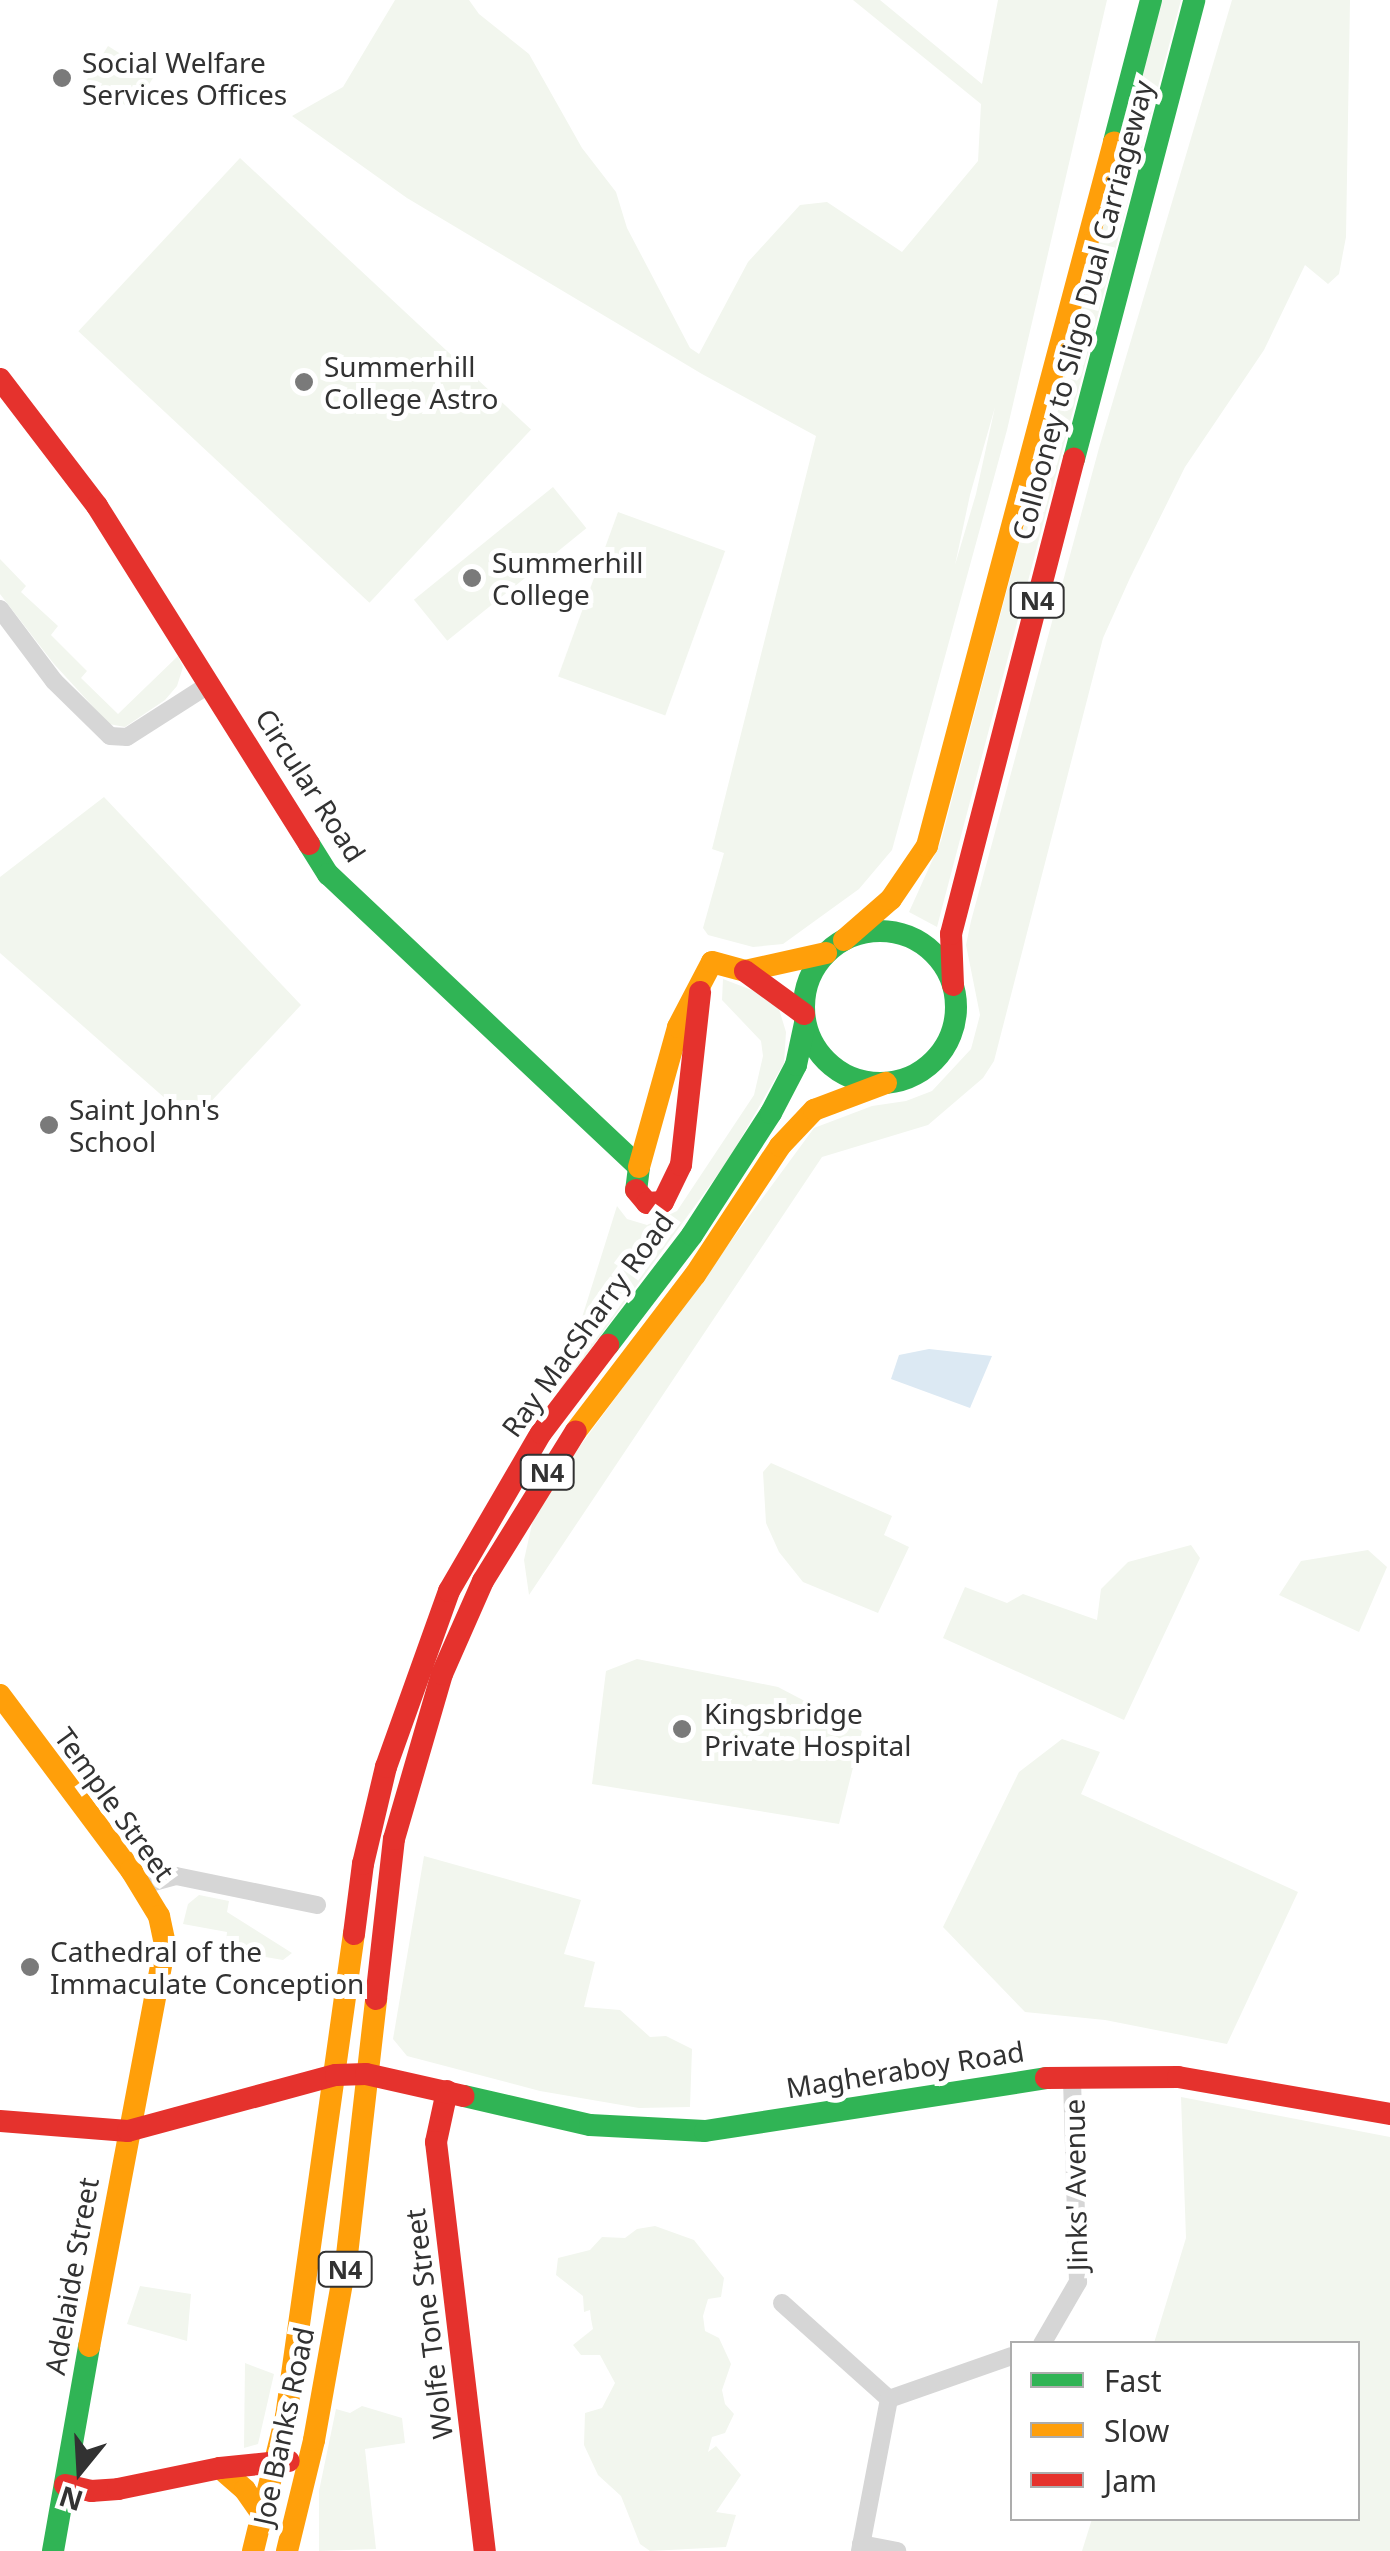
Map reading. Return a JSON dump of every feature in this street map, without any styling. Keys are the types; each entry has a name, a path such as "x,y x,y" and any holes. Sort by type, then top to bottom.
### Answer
{"main road":[{"name":"N4","path":"1055,371 1077,230 1131,0"},
{"name":"Collooney to Sligo Dual Carriageway","path":"835,946 891,898 927,846 1151,0"},
{"name":"Collooney to Sligo Dual Carriageway","path":"953,985 952,934 1194,0"},
{"name":"N4","path":"1101,355 1149,223 1216,0"},
{"name":"Circular Road","path":"0,378 97,506 328,874 639,1166 634,1180 637,1195 647,1204 663,1202 684,1150 700,992"},
{"path":"639,1166 678,1027 700,992 712,962 745,970 782,966 865,932 909,937 928,948 953,985"},
{"name":"N4","path":"804,1018 813,971 835,946"},
{"path":"745,970 804,1018 826,1061 844,1074 886,1083"},
{"name":"N4","path":"886,1083 928,1067 943,1050 953,1030 953,985"},
{"name":"Ray MacSharry Road","path":"336,2074 363,1864 386,1767 449,1591 541,1433 692,1234 771,1113 796,1065 804,1018"},
{"name":"Ray MacSharry Road","path":"366,2074 394,1839 442,1674 483,1580 555,1458 696,1275 780,1146 814,1110 886,1083"},
{"name":"Temple Street","path":"0,1695 159,1916 165,1945 155,2014 128,2130"},
{"name":"Magheraboy Road","path":"0,2121 128,2130 336,2074 366,2074 590,2126 705,2131 1026,2079 1178,2077 1390,2114"},
{"name":"Joe Banks Road","path":"254,2551 278,2460 336,2074"},
{"name":"Joe Banks Road","path":"287,2551 309,2462 347,2255 366,2074"},
{"name":"Wolfe Tone Street","path":"439,2089 436,2142 485,2551"},
{"name":"Adelaide Street","path":"53,2551 128,2130"},
{"path":"65,2486 91,2491 118,2489 220,2468 278,2460 309,2462"},
{"path":"220,2468 245,2490 264,2516"}],"street":[{"path":"0,609 54,682 110,736 127,737 210,684"},
{"path":"140,1886 176,1876 316,1904"},
{"name":"Jinks' Avenue","path":"1044,2341 1078,2282 1072,2078"},
{"path":"782,2303 889,2399"},
{"path":"889,2399 1010,2357"},
{"path":"889,2399 860,2548 897,2551"}],"shaded area":[{"path":"395,0 469,0 479,14 529,54 582,148 616,192 627,228 690,348 699,354 748,262 800,205 827,202 902,252 978,161 981,104 853,0 880,0 982,84 998,0 1107,0 1007,430 892,850 859,889 783,944 753,947 708,935 703,928 724,853 712,849 816,436 702,374 407,198 292,116 343,87","holes":["995,407 976,494 955,565"]},
{"path":"1162,0 1181,0 937,927 909,912 941,841"},
{"path":"1232,0 1350,0 1346,237 1339,274 1328,284 1305,265 1264,350 1185,467 1103,638 994,1061 983,1078 928,1125 822,1157 529,1595 524,1560 536,1506 814,1128 872,1106 906,1101 932,1091 971,1049 980,1015 966,945 971,921 1099,448"},
{"path":"108,46 155,75 133,110 86,81"},
{"name":"Summerhill College Astro","path":"240,158 531,429 369,603 78,331"},
{"path":"553,487 586,528 447,641 414,600"},
{"path":"618,512 725,551 665,715 558,676"},
{"path":"0,559 26,586 21,592 58,626 51,635 87,671 81,678 118,714 178,656 183,667 177,686 165,700 125,727 109,724 54,664 0,594"},
{"path":"104,797 301,1005 192,1122 0,953 0,877"},
{"path":"723,979 762,994 779,1009 786,1032 784,1063 729,1159 558,1394 617,1206 627,1219 647,1225 677,1211 754,1095 763,1056 761,1041 722,1000"},
{"path":"929,1349 992,1356 970,1408 891,1379 899,1355"},
{"path":"771,1463 892,1516 884,1535 909,1547 878,1613 803,1582 779,1552 766,1523 763,1472"},
{"path":"1191,1545 1200,1558 1124,1720 943,1638 965,1587 1007,1603 1023,1594 1097,1620 1101,1589 1128,1562"},
{"path":"1368,1550 1387,1567 1359,1632 1279,1595 1301,1561"},
{"path":"637,1659 778,1687 862,1731 839,1824 592,1784 606,1671"},
{"path":"1062,1739 1100,1752 1081,1794 1298,1892 1227,2044 1105,2020 1025,2012 943,1927 1019,1772"},
{"path":"424,1856 581,1900 564,1954 595,1962 584,2007 620,2010 650,2037 666,2036 692,2049 690,2107 639,2108 540,2091 407,2056 393,2039"},
{"path":"199,1895 229,1901 227,1912 292,1953 283,1960 225,1950 227,1932 183,1924 188,1904"},
{"path":"1181,2097 1390,2137 1390,2551 1082,2551 1091,2521 1360,2521 1360,2341 1155,2341 1186,2238"},
{"path":"655,2226 694,2240 724,2278 721,2297 708,2299 703,2316 705,2331 719,2338 731,2364 722,2390 725,2404 734,2414 725,2433 712,2437 708,2452 716,2446 741,2475 716,2512 736,2515 726,2547 650,2551 640,2544 621,2496 598,2475 584,2445 585,2413 602,2408 615,2383 600,2355 581,2355 573,2345 593,2329 590,2310 584,2312 583,2296 556,2275 558,2258 590,2250 602,2237 625,2238 637,2229"},
{"path":"140,2286 191,2294 187,2341 127,2324"},
{"path":"245,2363 274,2374 258,2444 244,2448"},
{"path":"362,2406 402,2418 405,2443 365,2449 376,2549 319,2551 319,2491 336,2409 350,2413"}],"traffic: fast":[{"path":"1114,142 1151,0"},
{"path":"1074,459 1194,0"},
{"path":"309,844 328,874 639,1167 636,1190"},
{"path":"880,931 909,937 934,953 950,978 956,1007 950,1036 934,1061 909,1077 880,1083 851,1077 826,1061 810,1036 804,1007 810,978 826,953 851,937 880,931"},
{"path":"608,1345 692,1235 771,1113 796,1065 805,1023"},
{"path":"464,2096 590,2125 705,2131 1046,2078"},
{"path":"53,2551 89,2346"}],"traffic: slow":[{"path":"844,940 891,899 927,846 1114,142"},
{"path":"639,1167 678,1027 712,962 745,971 826,953"},
{"path":"576,1431 695,1275 780,1146 814,1110 886,1083"},
{"path":"0,1695 131,1870 159,1916 165,1945 89,2346"},
{"path":"253,2551 286,2417 354,1934"},
{"path":"287,2551 314,2440 347,2255 376,1999"},
{"path":"220,2468 245,2490 263,2516"}],"traffic: jam":[{"path":"0,379 97,506 309,844"},
{"path":"953,985 951,934 1074,459"},
{"path":"745,971 804,1014"},
{"path":"636,1190 647,1203 663,1202 681,1165 700,992"},
{"path":"354,1934 363,1864 386,1767 449,1591 541,1433 608,1345"},
{"path":"376,1999 394,1839 442,1674 483,1581 576,1431"},
{"path":"0,2121 128,2131 336,2075 366,2074 464,2096"},
{"path":"1046,2078 1178,2077 1390,2114"},
{"path":"447,2091 436,2142 485,2551"},
{"path":"65,2485 91,2491 118,2489 220,2468 289,2461"}],"place":[{"name":"Social Welfare Services Offices","path":"62,78"},
{"name":"Summerhill College Astro","path":"304,382"},
{"name":"Summerhill College","path":"472,578"},
{"name":"Saint John's School","path":"49,1125"},
{"name":"Kingsbridge Private Hospital","path":"682,1729"},
{"name":"Cathedral of the Immaculate Conception","path":"30,1967"}]}
